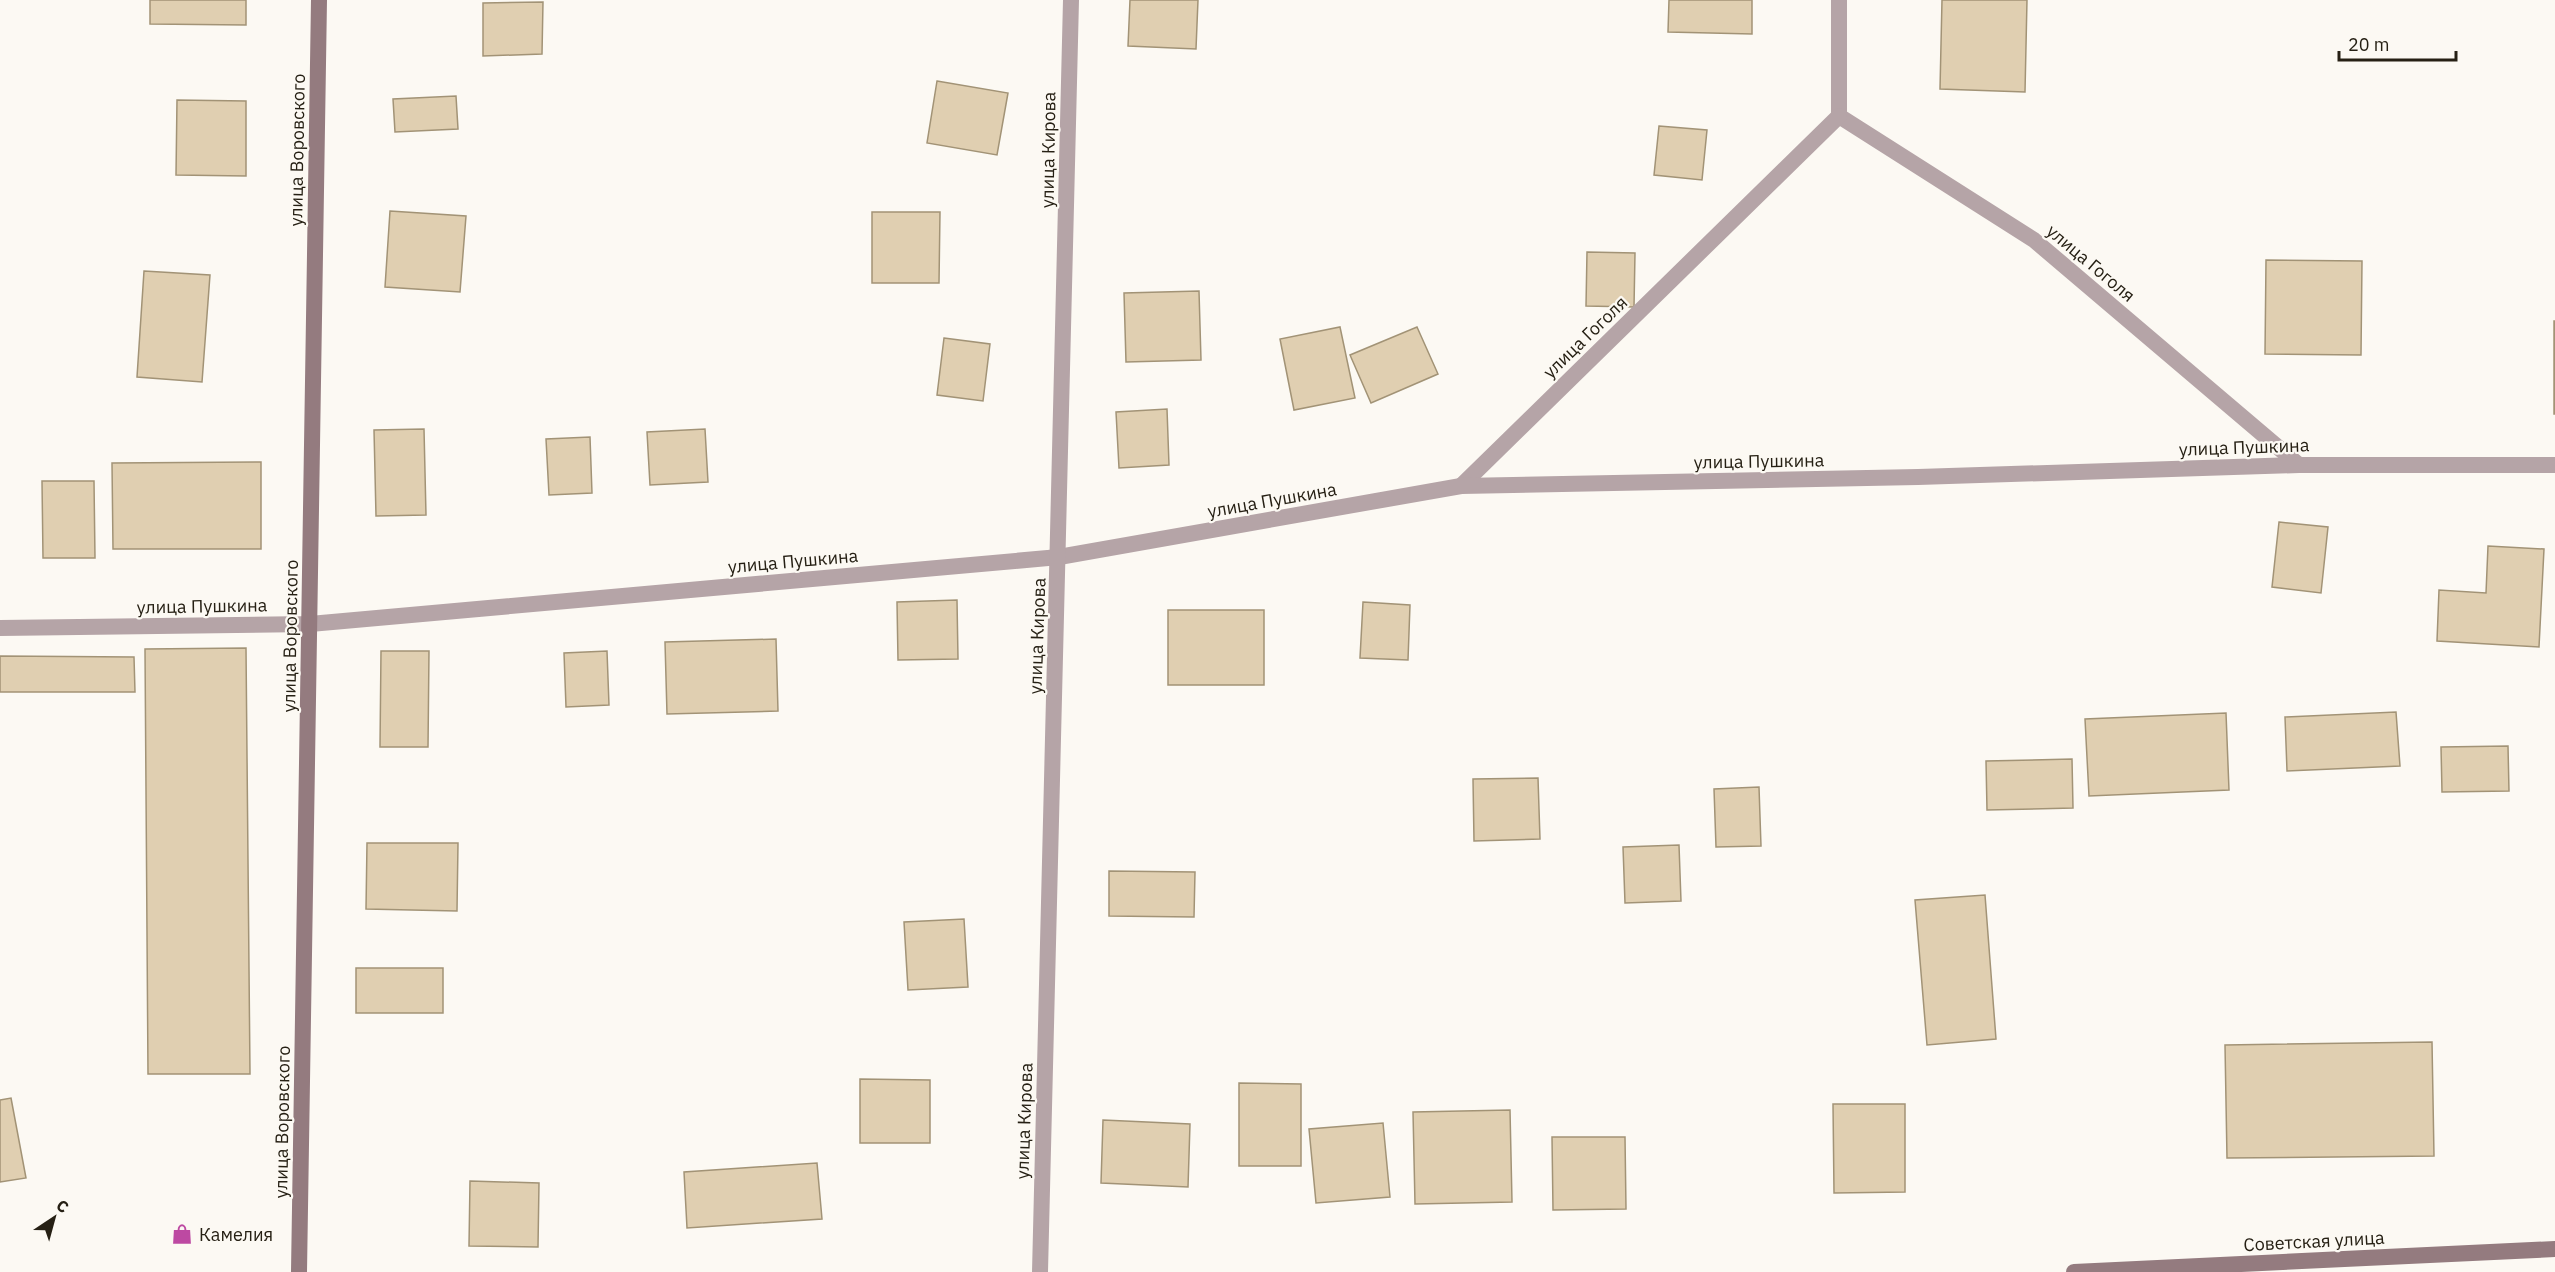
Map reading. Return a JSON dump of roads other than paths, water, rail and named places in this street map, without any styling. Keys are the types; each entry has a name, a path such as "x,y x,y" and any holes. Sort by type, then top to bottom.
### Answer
{"main road":[{"name":"улица Воровского","path":"299,1272 319,0"},
{"name":"Советская улица","path":"2074,1272 2555,1249"}],"street":[{"name":"улица Кирова","path":"1040,1272 1071,0"},
{"path":"1839,0 1839,116"},
{"name":"улица Гоголя","path":"1461,486 1839,116 2034,240 2299,465"},
{"name":"улица Пушкина","path":"0,628 310,624 1059,557 1461,486 1906,478 2299,465 2555,465"}],"place":[{"name":"Камелия","path":"182,1234"}]}
